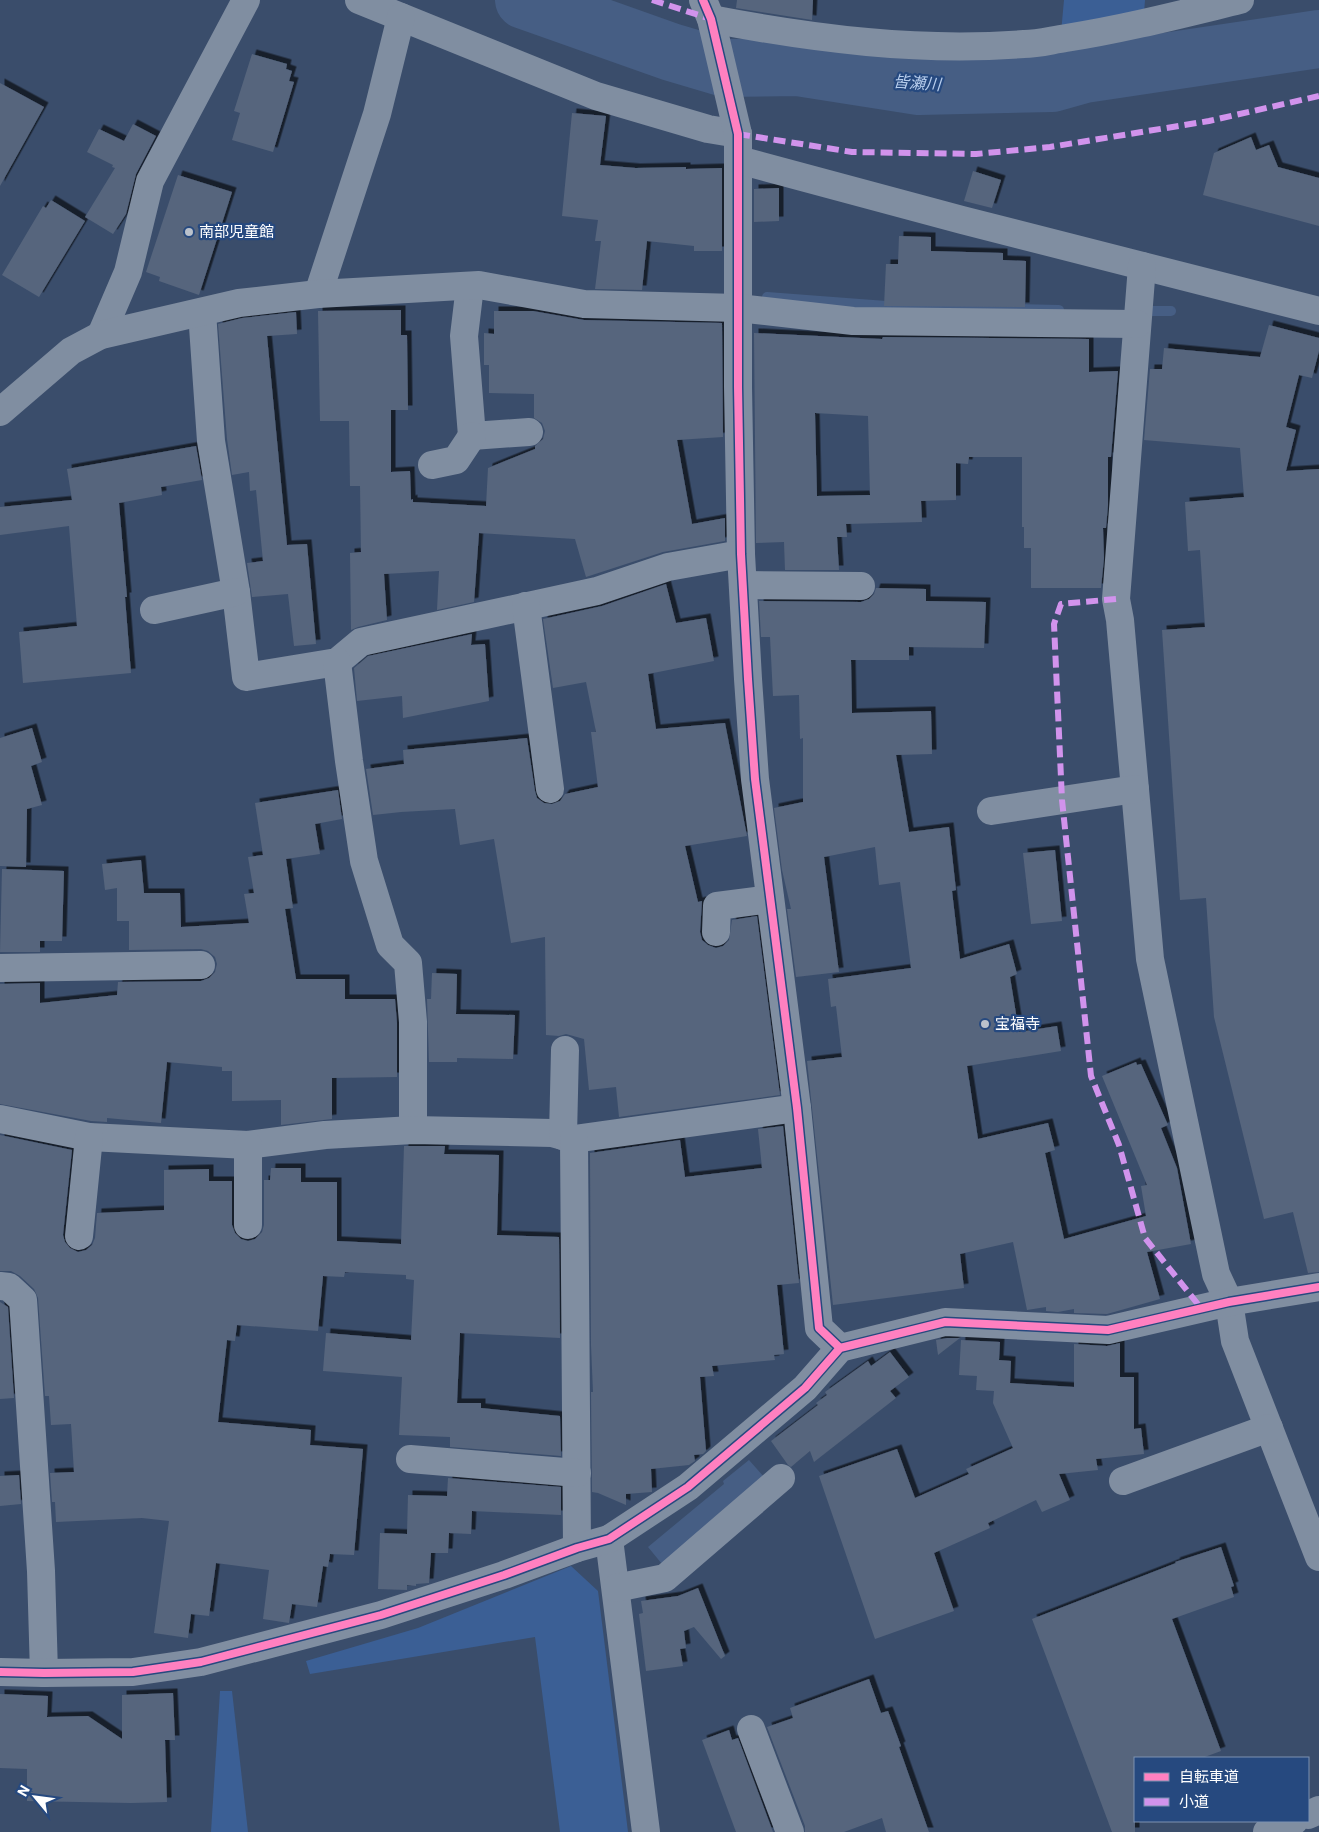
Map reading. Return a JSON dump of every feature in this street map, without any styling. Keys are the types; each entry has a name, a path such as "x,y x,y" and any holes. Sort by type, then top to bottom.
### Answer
{"street":[{"path":"101,335 128,272 150,181 246,0"},
{"path":"359,0 596,96 708,129 738,147 972,223 1319,311"},
{"path":"707,9 780,32 844,40 939,48 1026,44 1100,33 1240,0"},
{"path":"707,9 738,147 738,397 741,554 755,779 796,1108 819,1328 840,1348"},
{"path":"318,294 377,114 402,17"},
{"path":"1142,266 1116,599 1120,620 1150,959 1216,1274 1229,1302 1235,1341 1319,1558"},
{"path":"0,412 72,351 101,335 239,303 318,294 479,285 584,304 738,308 853,321 1137,324"},
{"path":"432,465 456,460 472,436 464,336 470,286"},
{"path":"202,312 212,441 236,592 246,677 337,662 361,642 597,591 668,567 741,554"},
{"path":"472,436 529,432"},
{"path":"743,585 860,586"},
{"path":"154,610 236,592"},
{"path":"526,606 550,788"},
{"path":"337,662 348,761 364,861 390,945 408,963 413,1022 413,1130"},
{"path":"991,811 1135,789"},
{"path":"716,932 717,906 770,899"},
{"path":"0,968 201,965"},
{"path":"565,1050 578,1548"},
{"path":"0,1119 89,1137 248,1145 325,1135 413,1130 552,1133 568,1138 796,1108"},
{"path":"79,1236 89,1137"},
{"path":"248,1145 248,1225"},
{"path":"0,1286 9,1287 23,1300 40,1571 44,1673"},
{"path":"0,1672 134,1672 200,1662 381,1615 504,1575 578,1548 610,1539 688,1487 805,1388 840,1348 945,1322 1108,1330 1229,1302 1319,1287"},
{"path":"1122,1481 1269,1428"},
{"path":"410,1459 577,1472"},
{"path":"616,1588 664,1578 781,1478"},
{"path":"610,1539 646,1832"},
{"path":"751,1729 790,1832"},
{"path":"1267,1832 1292,1822"}],"shaded area":[{"path":"1064,0 1145,0 1144,13 1061,33"},
{"path":"749,1460 764,1477 662,1564 648,1547 724,1484 723,1481"},
{"path":"571,1566 598,1591 628,1832 560,1832 535,1637 310,1674 306,1661 418,1628"},
{"path":"220,1691 232,1691 248,1832 211,1832"}],"building":[{"path":"737,0 813,0 812,20 736,8"},
{"path":"252,54 287,64 286,69 292,71 289,81 294,82 273,152 232,140 240,113 234,111"},
{"path":"0,83 44,107 0,186"},
{"path":"572,113 606,116 600,165 636,168 722,168 722,251 694,251 694,246 647,241 642,290 595,289 601,241 595,241 598,220 562,216"},
{"path":"133,124 156,136 136,174 126,214 113,234 85,217 115,168 112,167 113,165 87,152 99,129 124,141"},
{"path":"1251,137 1256,150 1269,145 1278,167 1319,178 1319,226 1203,195 1214,153"},
{"path":"973,171 1001,180 992,208 964,201"},
{"name":"南部児童館","path":"178,175 232,192 199,295 159,281 160,277 146,272"},
{"path":"779,188 779,221 754,222 754,189"},
{"path":"51,200 85,221 39,297 2,275 43,206 46,208"},
{"path":"899,236 931,237 931,251 1003,253 1003,260 1026,261 1025,307 884,306 886,264 898,264"},
{"path":"401,310 401,335 407,335 408,410 391,410 391,472 410,471 411,500 413,499 413,502 486,506 488,468 535,449 535,446 543,439 545,431 542,423 534,418 534,394 489,393 489,365 484,365 484,333 494,334 494,311 533,311 584,320 722,323 723,437 677,440 692,524 725,518 725,541 663,552 586,577 575,539 479,533 474,602 437,610 439,571 384,574 387,620 351,630 350,553 361,552 360,486 350,486 349,421 320,421 318,311"},
{"path":"296,312 297,334 267,336 287,545 307,544 316,644 294,646 288,594 252,597 247,563 263,561 256,490 250,491 249,472 232,475 227,439 218,324 242,318"},
{"path":"1269,325 1319,338 1319,351 1312,378 1299,375 1286,427 1296,430 1286,471 1319,469 1319,1272 1308,1273 1293,1212 1264,1219 1214,1017 1206,898 1180,900 1162,630 1205,627 1200,550 1188,551 1185,502 1244,497 1240,448 1144,440 1150,369 1162,369 1164,348 1260,357"},
{"path":"754,333 882,339 883,337 1089,339 1089,372 1118,371 1111,457 1108,457 1108,505 1106,528 1103,528 1104,558 1101,588 1031,588 1031,548 1024,548 1024,527 1022,527 1022,457 969,457 968,464 956,463 956,500 921,501 922,522 846,524 847,537 837,537 839,570 785,570 784,542 756,543","holes":["815,413 868,416 870,495 817,496"]},
{"path":"196,446 202,480 161,487 162,495 119,503 131,673 23,683 19,632 77,626 69,526 0,535 0,507 72,500 67,469"},
{"path":"666,584 676,623 706,618 714,661 648,674 656,729 725,723 747,836 685,846 698,902 702,901 700,932 702,940 716,948 723,946 729,940 732,920 757,916 780,1095 619,1117 616,1087 589,1090 584,1039 566,1034 559,1036 546,1035 545,937 511,943 494,839 460,845 455,809 373,815 366,769 404,764 403,750 527,738 535,791 537,798 544,803 552,804 560,801 565,794 598,787 591,732 596,732 586,682 553,688 543,619 602,606"},
{"path":"876,588 926,589 926,601 986,602 984,648 909,647 909,660 851,660 852,713 931,711 932,754 896,755 909,832 949,827 956,890 952,891 960,959 1009,944 1017,974 1010,977 1019,1032 1057,1026 1061,1051 967,1066 978,1139 1048,1123 1055,1150 1045,1153 1064,1239 1146,1216 1141,1186 1147,1185 1102,1076 1136,1062 1137,1065 1141,1064 1168,1125 1161,1128 1177,1168 1191,1244 1147,1252 1160,1299 1107,1314 1074,1313 1074,1309 1058,1312 1046,1311 1046,1307 1027,1310 1013,1242 960,1254 964,1288 833,1305 807,1061 842,1057 836,1006 831,1007 828,979 911,968 900,882 879,885 875,847 824,857 839,972 796,977 787,909 791,909 782,870 774,808 803,802 803,738 800,739 799,695 773,696 770,637 761,637 759,601 861,602 869,599 874,594"},
{"path":"472,634 471,645 485,644 489,701 403,718 402,696 357,701 354,668 368,656"},
{"path":"32,728 42,762 31,766 42,805 27,809 26,867 0,866 0,738"},
{"path":"338,790 342,819 315,824 320,854 286,859 293,908 285,909 296,979 345,979 345,999 395,999 397,1077 332,1078 332,1119 281,1125 281,1100 232,1101 232,1071 222,1071 222,1067 167,1062 161,1123 107,1118 107,1122 91,1121 0,1104 0,984 40,983 40,1003 117,995 118,982 201,981 209,978 215,972 217,964 215,957 208,951 201,949 129,950 129,921 117,921 117,888 105,890 102,864 141,860 144,893 180,893 181,927 249,923 244,894 254,893 248,857 263,855 255,803"},
{"path":"1055,850 1062,921 1031,924 1023,853"},
{"path":"2,869 64,871 62,941 40,941 40,952 0,952"},
{"path":"432,973 457,974 456,1014 515,1015 513,1059 457,1058 457,1062 429,1062 427,999 431,999"},
{"path":"783,1126 799,1283 777,1285 784,1354 774,1355 775,1360 712,1366 714,1376 700,1377 706,1451 703,1454 694,1455 695,1461 689,1465 651,1469 652,1492 626,1494 626,1505 592,1492 591,1392 593,1392 590,1153 680,1140 685,1177 762,1168 758,1129"},
{"path":"0,1135 72,1150 63,1235 65,1242 70,1248 78,1252 86,1250 92,1245 95,1238 97,1213 164,1210 164,1170 209,1169 209,1181 232,1181 232,1225 235,1233 241,1239 248,1241 255,1239 262,1232 264,1225 264,1180 270,1180 271,1168 301,1168 301,1182 337,1182 337,1241 401,1244 404,1146 445,1146 444,1154 499,1155 497,1235 559,1237 560,1338 460,1333 457,1403 481,1403 481,1408 560,1416 561,1456 450,1447 450,1437 399,1435 402,1377 323,1371 326,1333 411,1340 414,1280 406,1279 406,1275 345,1272 344,1277 323,1276 318,1331 237,1325 235,1341 227,1340 218,1422 311,1430 310,1445 363,1449 354,1555 330,1554 328,1567 323,1566 317,1607 292,1604 289,1623 263,1619 269,1570 216,1563 209,1616 191,1614 188,1638 154,1633 169,1521 142,1518 56,1522 55,1502 52,1502 50,1473 74,1472 71,1424 51,1425 49,1396 45,1396 38,1298 34,1289 20,1276 11,1271 0,1271"},
{"path":"0,1302 8,1307 14,1398 0,1399"},
{"path":"960,1338 938,1355 936,1340"},
{"path":"961,1340 1000,1342 999,1360 1011,1361 1010,1383 1074,1387 1074,1344 1107,1346 1120,1343 1120,1377 1134,1377 1134,1429 1141,1428 1144,1454 1096,1459 1098,1470 1059,1474 1070,1500 1042,1512 1036,1500 988,1523 990,1528 934,1553 954,1611 875,1639 819,1476 897,1449 915,1498 969,1474 966,1469 1013,1448 993,1403 994,1391 976,1390 977,1376 959,1375"},
{"path":"890,1352 909,1377 890,1391 896,1398 814,1462 810,1451 791,1467 788,1465 771,1441 818,1405 816,1403 827,1395 825,1392 868,1361 871,1366"},
{"path":"19,1475 21,1504 0,1506 0,1476"},
{"path":"448,1478 561,1487 561,1515 472,1511 471,1534 449,1533 448,1553 431,1553 429,1583 416,1584 416,1586 407,1585 407,1590 378,1589 380,1533 407,1534 408,1495 447,1496"},
{"path":"1221,1547 1234,1586 1231,1587 1234,1597 1172,1619 1221,1751 1205,1757 1134,1757 1135,1832 1112,1832 1032,1619 1175,1562"},
{"path":"698,1588 725,1656 721,1659 694,1627 684,1631 686,1648 680,1649 683,1666 646,1671 639,1614 643,1613 641,1601 678,1596"},
{"path":"869,1679 881,1713 888,1711 929,1832 886,1832 882,1818 844,1832 805,1832 805,1826 767,1727 793,1718 790,1708"},
{"path":"173,1693 175,1740 165,1740 167,1802 27,1801 27,1769 0,1768 0,1694 48,1696 47,1717 88,1716 122,1739 122,1695"},
{"path":"729,1730 732,1740 738,1738 773,1832 736,1832 702,1740"}],"waterway":[{"name":"皆瀬川","path":"524,0 671,52 725,68 798,67 919,86 1052,83 1084,74 1319,39"},
{"path":"767,297 886,306 1059,310"},
{"path":"1152,311 1171,311"}],"marked path":[{"path":"652,0 711,19"},
{"path":"738,134 852,152 976,154 1050,147 1209,121 1319,96"},
{"path":"1116,599 1061,604 1054,624 1062,800 1091,1076 1119,1145 1145,1238 1201,1308"}],"cycle path":[{"path":"703,0 711,19 738,134 738,387 741,554 755,779 797,1108 819,1328 840,1348"},
{"path":"0,1672 133,1672 201,1662 381,1615 504,1575 577,1548 609,1539 688,1487 805,1388 840,1348 945,1322 1108,1330 1229,1302 1319,1287"}],"place":[{"name":"南部児童館","path":"189,232"},
{"name":"宝福寺","path":"985,1024"}]}
